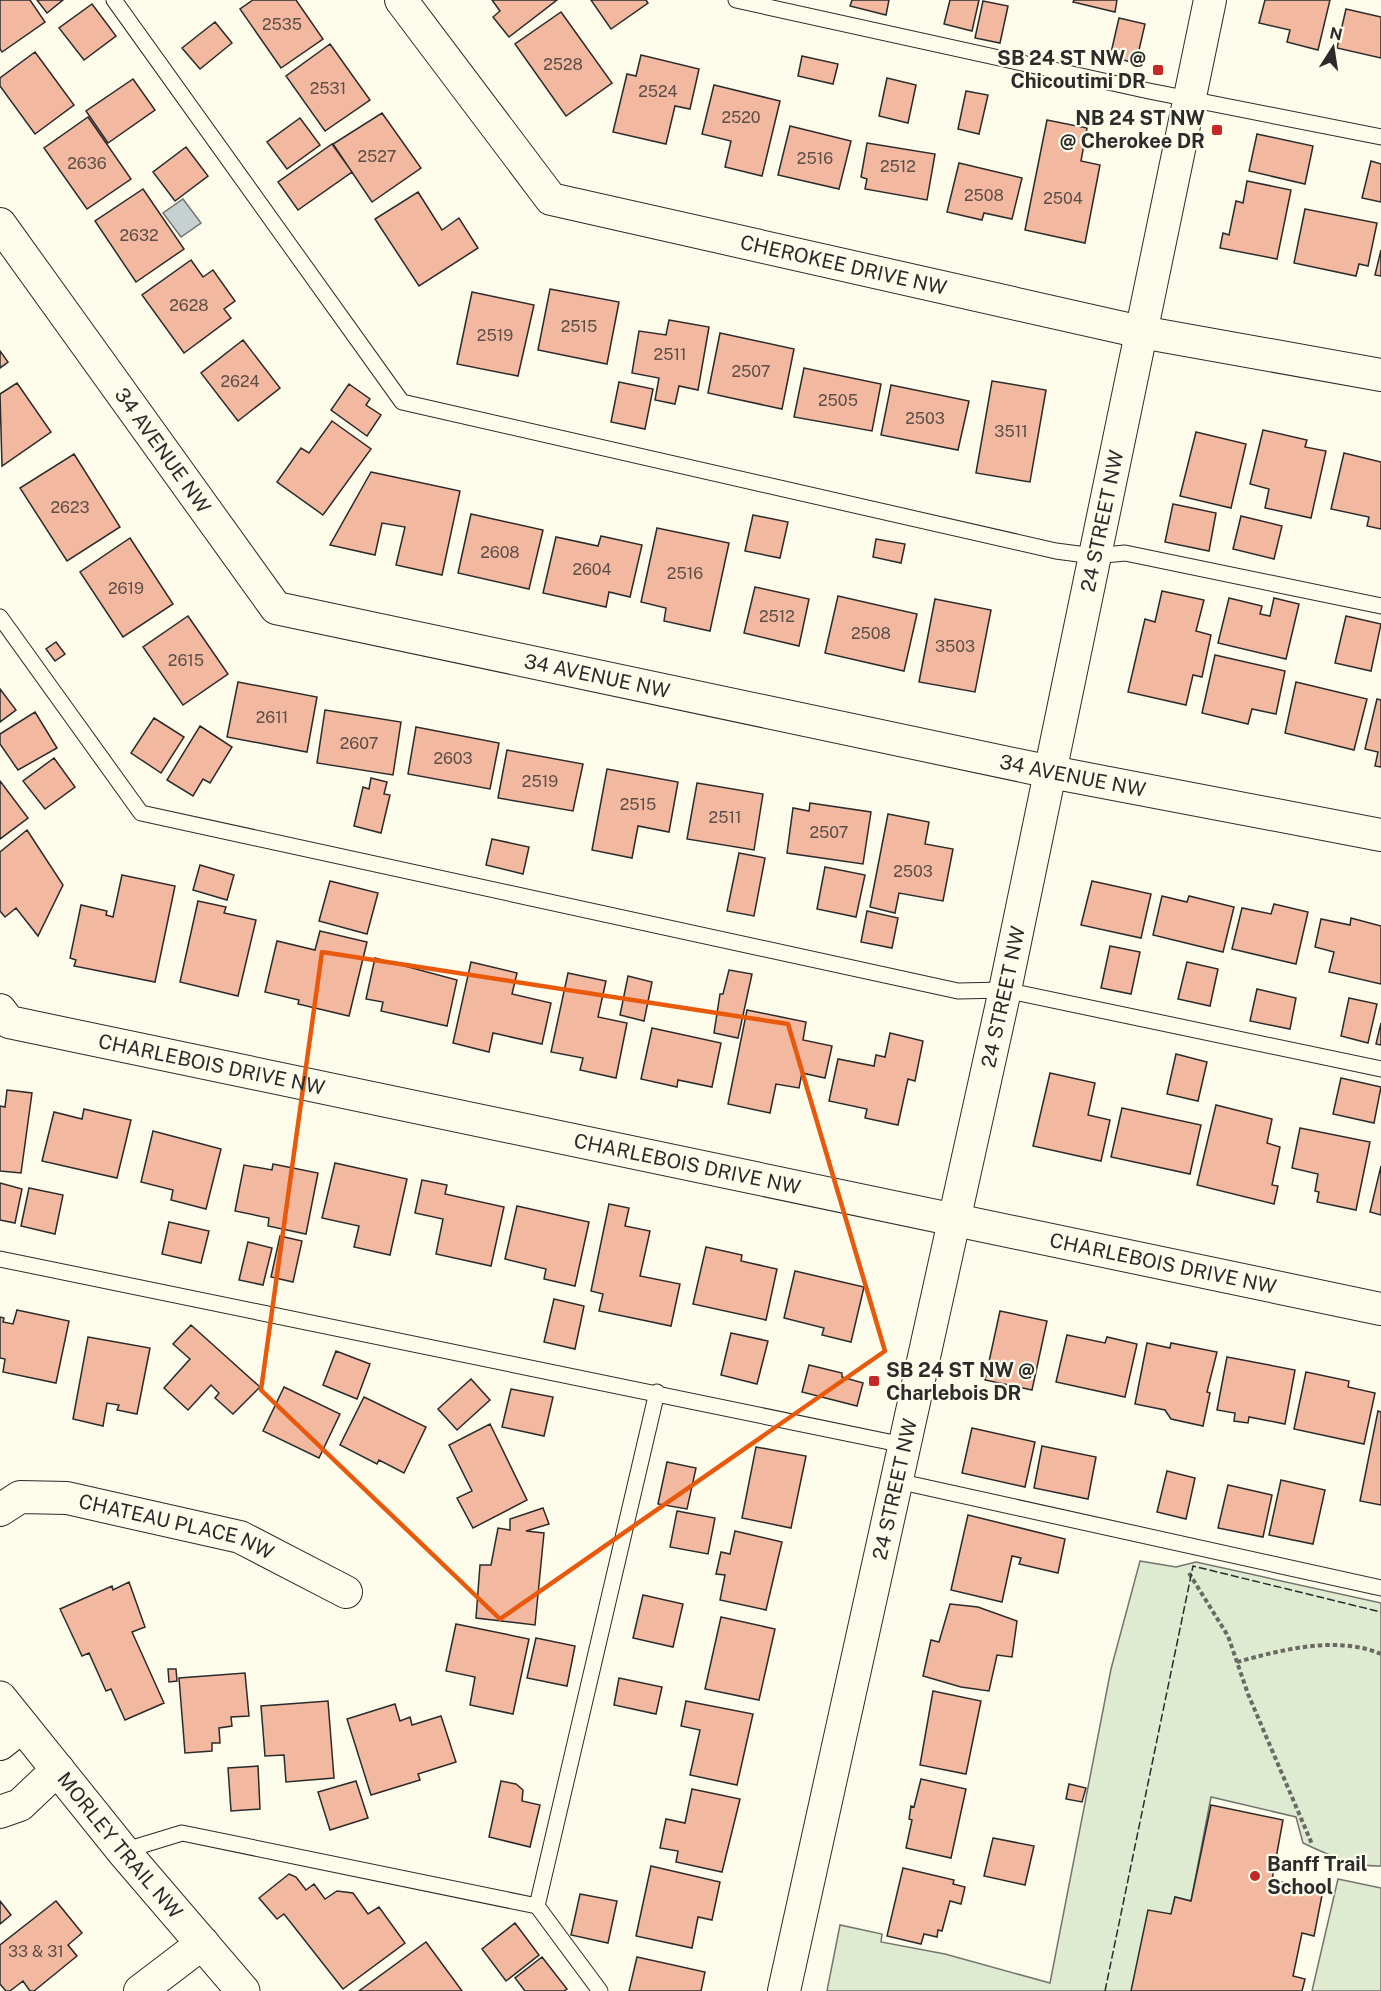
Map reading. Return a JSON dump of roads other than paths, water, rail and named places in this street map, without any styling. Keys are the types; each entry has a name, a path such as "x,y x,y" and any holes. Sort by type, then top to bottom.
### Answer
{"street":[{"name":"CHEROKEE DRIVE NW","path":"401,0 551,199 1141,332 1381,375"},
{"name":"24 STREET NW","path":"784,1991 1005,990 1210,0"},
{"name":"34 AVENUE NW","path":"0,225 276,608 1051,772 1381,835"},
{"name":"CHARLEBOIS DRIVE NW","path":"0,1010 9,1022 1381,1309"},
{"name":"CHATEAU PLACE NW","path":"0,1510 20,1497 67,1498 240,1538 346,1592"},
{"name":"MORLEY TRAIL NW","path":"0,1698 11,1735 58,1770 123,1851 243,1991"},
{"path":"0,1812 20,1805 58,1770"},
{"path":"140,1991 203,1943"}],"lane":[{"path":"114,0 402,402 1056,551 1094,556 1125,553 1381,606"},
{"path":"736,0 1189,100 1381,137"},
{"path":"0,616 141,813 958,991 1005,990 1381,1069"},
{"path":"0,1259 657,1392 904,1445"},
{"path":"537,1906 657,1392"},
{"path":"897,1481 1381,1588"},
{"path":"123,1851 182,1833 537,1906 600,1991"}],"place":[{"name":"SB 24 ST NW @ Chicoutimi DR","path":"1158,70"},
{"name":"NB 24 ST NW @ Cherokee DR","path":"1217,130"},
{"name":"SB 24 ST NW @ Charlebois DR","path":"874,1381"},
{"name":"Banff Trail School","path":"1255,1876"}]}
